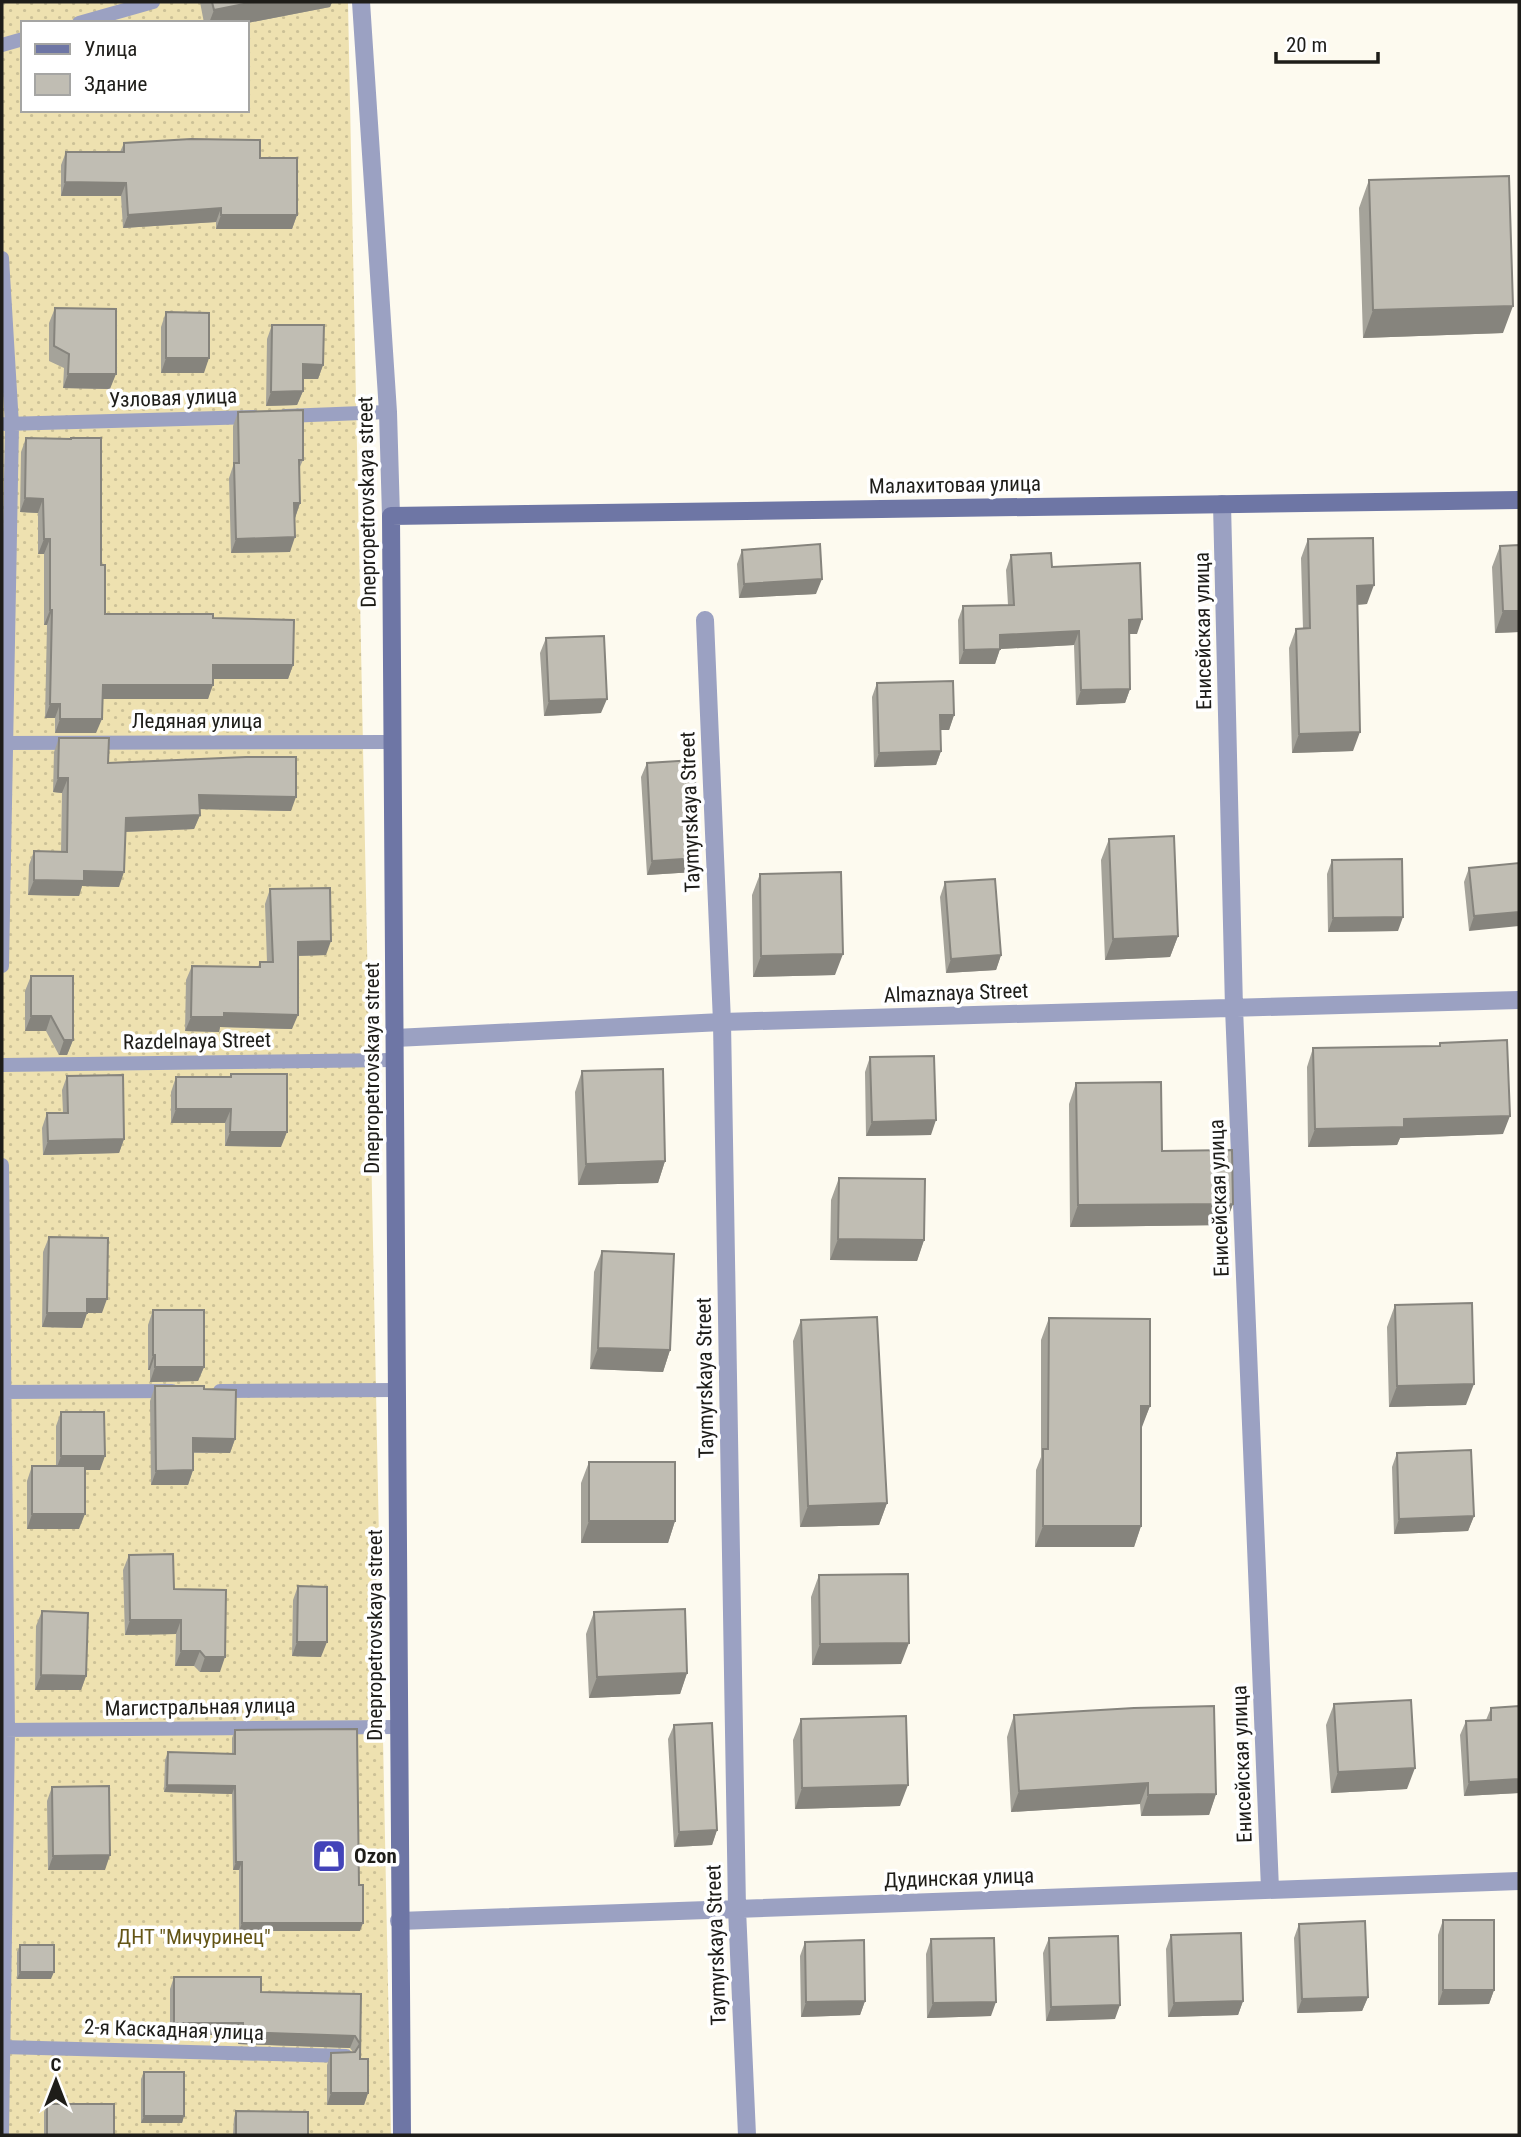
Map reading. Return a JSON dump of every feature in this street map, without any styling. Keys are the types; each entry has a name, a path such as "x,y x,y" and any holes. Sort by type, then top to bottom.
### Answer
{"street":[{"name":"Dnepropetrovskaya street","path":"361,2 388,412 391,516 402,2135"},
{"name":"Малахитовая улица","path":"391,516 1519,500"},
{"name":"Енисейская улица","path":"1222,504 1234,1008 1270,1889"},
{"name":"Taymyrskaya Street","path":"705,620 722,1022 737,1909 747,2135"},
{"name":"Almaznaya Street","path":"394,1038 722,1022 1519,1000"},
{"name":"Дудинская улица","path":"400,1920 1519,1881"}],"lane":[{"path":"86,21 153,2"},
{"path":"2,45 21,40"},
{"path":"2,258 7,424 2,966"},
{"name":"Узловая улица","path":"7,424 388,412"},
{"name":"Ледяная улица","path":"3,743 393,742"},
{"name":"Razdelnaya Street","path":"2,1065 393,1060"},
{"path":"2,1166 5,1730 2,2135"},
{"path":"208,1391 398,1390"},
{"path":"3,1392 181,1391"},
{"name":"Магистральная улица","path":"5,1730 398,1727"},
{"name":"2-я Каскадная улица","path":"3,2046 346,2056"}],"green space":[{"name":"ДНТ \"Мичуринец\"","path":"2,2 348,2 391,2135 2,2135"}],"building":[{"path":"212,2 254,2 214,10"},
{"path":"191,139 260,140 260,158 297,158 297,215 221,215 221,208 128,215 126,183 65,182 66,152 124,152 124,143"},
{"path":"1509,176 1513,306 1373,310 1369,180"},
{"path":"55,308 116,309 116,374 68,374 69,354 54,346"},
{"path":"166,312 209,313 209,358 166,358"},
{"path":"272,325 324,325 323,365 303,364 303,391 271,392"},
{"path":"303,410 303,460 299,460 300,503 294,503 295,537 236,539 234,463 239,463 238,412"},
{"path":"26,438 101,438 101,565 105,565 105,614 213,614 213,618 294,620 293,665 213,665 213,685 103,685 102,719 60,719 60,704 50,704 50,539 44,539 43,499 25,498"},
{"path":"1373,538 1374,585 1357,586 1360,732 1299,734 1296,629 1310,628 1308,539"},
{"path":"820,544 822,579 744,584 742,550"},
{"path":"1519,545 1519,611 1503,611 1500,546"},
{"path":"1051,553 1052,567 1140,563 1142,619 1129,620 1130,689 1081,690 1079,631 1000,635 1000,649 964,650 963,606 1014,605 1011,555"},
{"path":"604,636 607,699 549,701 546,638"},
{"path":"953,681 954,715 940,715 941,751 879,753 877,683"},
{"path":"59,738 109,738 108,763 296,757 296,797 199,795 200,815 126,818 124,872 84,871 84,881 34,880 34,851 67,852 68,778 58,778"},
{"path":"694,760 699,858 652,861 647,763"},
{"path":"1174,836 1178,936 1113,939 1109,839"},
{"path":"1402,859 1403,917 1333,918 1332,860"},
{"path":"1519,863 1519,912 1474,916 1469,868"},
{"path":"841,872 843,954 761,956 760,874"},
{"path":"995,879 1001,955 951,959 945,882"},
{"path":"330,888 331,941 298,942 298,1015 224,1013 224,1017 191,1017 192,966 260,967 260,962 273,962 270,889"},
{"path":"31,976 73,976 73,1040 64,1040 51,1016 31,1016"},
{"path":"1507,1040 1510,1116 1404,1119 1404,1127 1315,1129 1313,1048 1440,1046 1440,1043"},
{"path":"934,1056 936,1120 872,1122 870,1057"},
{"path":"663,1069 665,1161 586,1164 582,1071"},
{"path":"231,1074 287,1074 287,1132 230,1132 231,1109 176,1109 176,1077 231,1077"},
{"path":"123,1075 124,1139 48,1141 47,1113 68,1113 67,1076"},
{"path":"1161,1082 1162,1151 1232,1150 1233,1204 1078,1205 1076,1083"},
{"path":"839,1178 925,1179 924,1240 838,1239"},
{"path":"49,1237 108,1238 107,1299 87,1299 87,1313 47,1313"},
{"path":"602,1251 674,1254 670,1350 598,1348"},
{"path":"1472,1303 1474,1384 1397,1386 1395,1305"},
{"path":"153,1310 204,1310 204,1367 155,1367"},
{"path":"877,1317 887,1503 808,1506 801,1320"},
{"path":"1049,1318 1150,1319 1150,1406 1141,1406 1141,1526 1043,1526 1043,1449 1048,1449"},
{"path":"155,1386 204,1386 204,1389 236,1390 235,1439 193,1438 193,1470 156,1471"},
{"path":"61,1412 104,1412 105,1456 61,1456"},
{"path":"1471,1450 1474,1516 1399,1519 1397,1453"},
{"path":"589,1462 675,1462 675,1521 589,1521"},
{"path":"32,1466 85,1466 85,1514 32,1514"},
{"path":"173,1554 174,1589 226,1590 225,1657 205,1657 200,1651 181,1651 181,1620 130,1620 129,1555"},
{"path":"908,1574 909,1643 820,1644 819,1575"},
{"path":"298,1586 327,1587 327,1642 297,1642"},
{"path":"685,1609 687,1673 597,1677 594,1612"},
{"path":"42,1611 88,1613 86,1676 41,1675"},
{"path":"1411,1700 1415,1768 1338,1772 1334,1704"},
{"path":"1214,1706 1216,1794 1148,1795 1148,1783 1019,1791 1014,1715"},
{"path":"1519,1706 1519,1779 1469,1782 1466,1721 1491,1720 1491,1708"},
{"path":"906,1716 908,1785 802,1788 801,1719"},
{"path":"712,1723 717,1830 679,1832 674,1725"},
{"path":"357,1729 359,1885 363,1885 363,1923 242,1923 242,1862 236,1862 235,1786 167,1785 168,1752 235,1754 235,1730"},
{"path":"109,1786 110,1855 53,1856 52,1787"},
{"path":"1443,1920 1494,1920 1494,1990 1443,1990"},
{"path":"1365,1921 1368,1997 1302,1999 1299,1924"},
{"path":"1241,1933 1243,2001 1174,2003 1171,1935"},
{"path":"1118,1936 1120,2005 1051,2007 1049,1938"},
{"path":"994,1938 996,2002 933,2003 931,1939"},
{"path":"864,1940 865,2001 806,2002 805,1942"},
{"path":"20,1945 54,1945 54,1972 20,1972"},
{"path":"174,1977 261,1977 261,1992 361,1994 360,2059 368,2059 368,2093 331,2093 331,2053 355,2052 360,2044 355,2036 243,2032 243,2023 174,2023"},
{"path":"144,2072 184,2072 184,2116 144,2116"},
{"path":"47,2104 114,2104 114,2135 47,2135"},
{"path":"236,2111 308,2112 308,2135 236,2135"}],"place":[{"name":"Ozon","path":"329,1856"}]}
